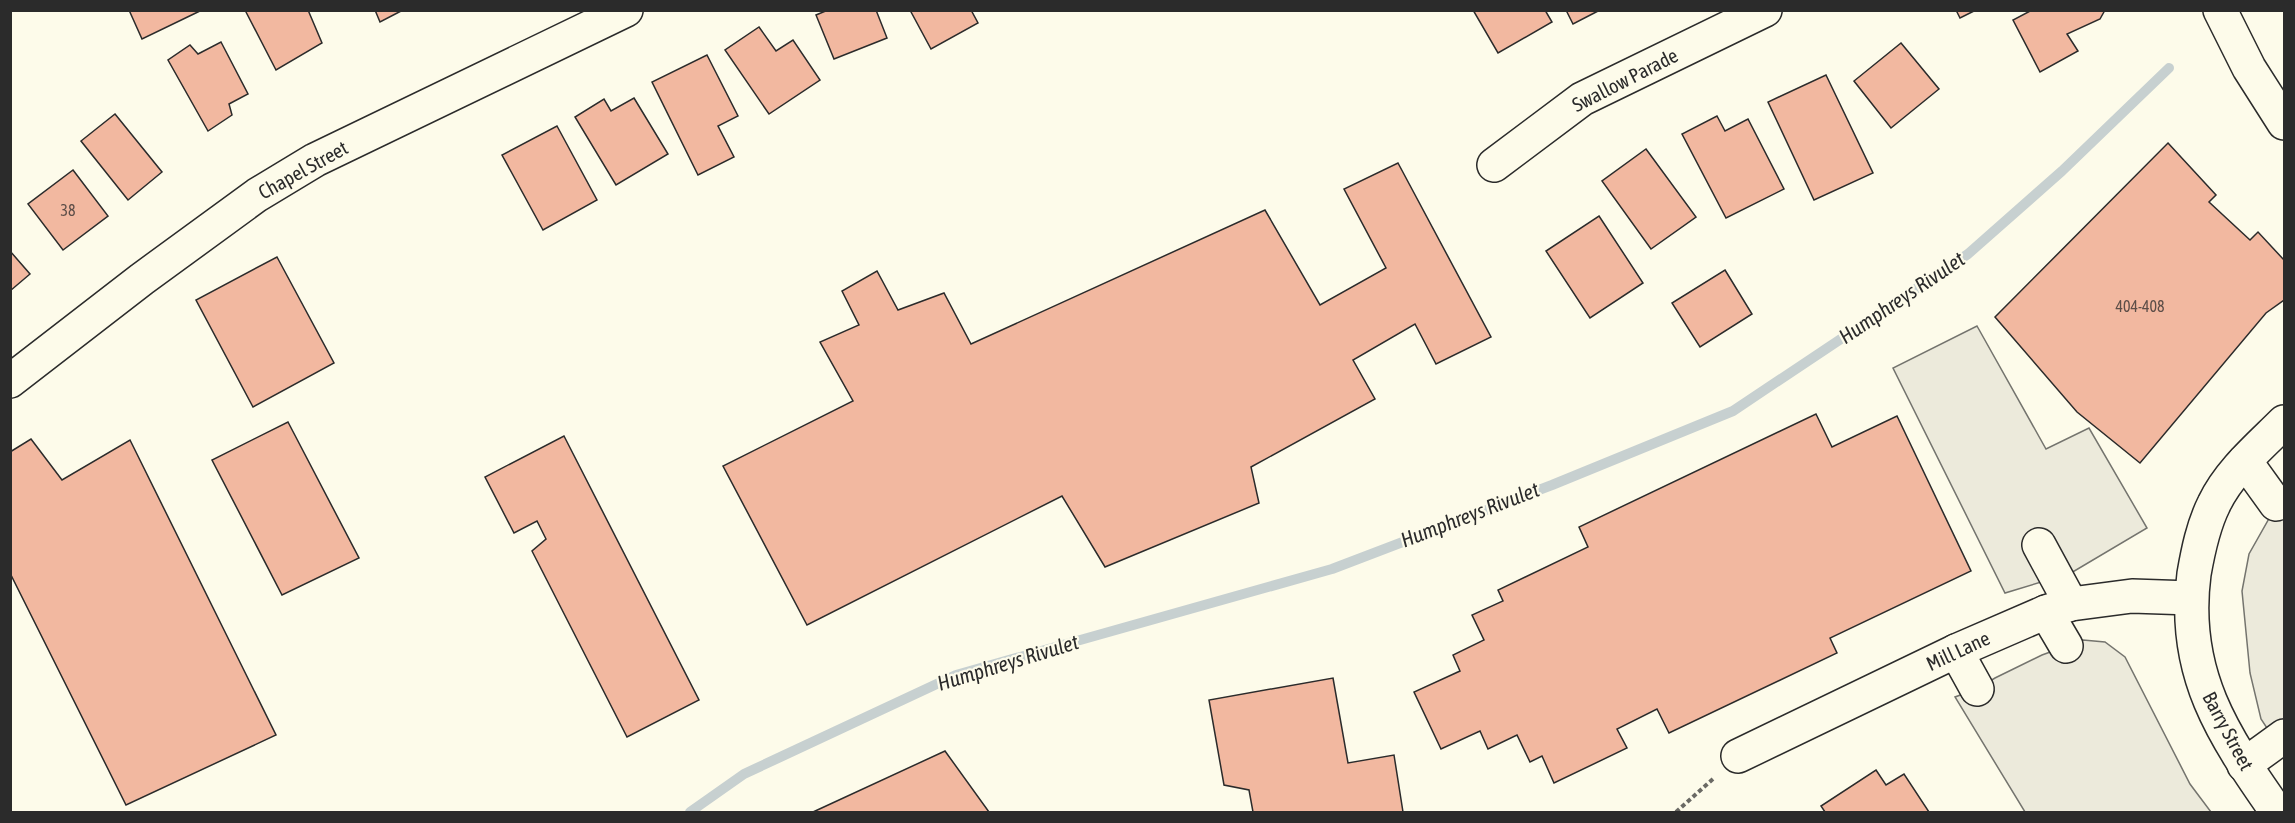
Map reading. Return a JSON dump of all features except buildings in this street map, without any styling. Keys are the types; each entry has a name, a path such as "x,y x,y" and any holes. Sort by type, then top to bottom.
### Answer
{"street":[{"name":"Chapel Street","path":"10,381 256,195 315,160 626,10"},
{"name":"Swallow Parade","path":"1494,165 1582,99 1766,10"},
{"path":"2221,12 2248,68 2284,123"},
{"name":"Barry Street","path":"2277,813 2244,765 2214,712 2202,684 2195,654 2191,598 2196,561 2214,504 2245,460 2284,422"},
{"path":"2245,460 2276,504"},
{"path":"2039,545 2059,608 2066,646"},
{"name":"Mill Lane","path":"1738,756 1956,651 2059,608 2132,596 2191,598"},
{"path":"1956,651 1977,689"},
{"path":"2244,765 2284,736"}],"path":[{"path":"1676,813 1738,756"}],"shaded area":[{"path":"1977,326 2046,449 2089,428 2147,528 2071,573 2005,593 1893,368"},
{"path":"2284,492 2284,754 2261,719 2250,673 2242,591 2249,554"},
{"path":"2083,640 2105,642 2125,657 2190,784 2211,812 2025,812 1955,697 1977,689 2042,655"}],"waterway":[{"name":"Humphreys Rivulet","path":"690,812 744,774 956,675 1332,569 1552,485 1733,411 1968,254 2062,171 2169,68"}]}
